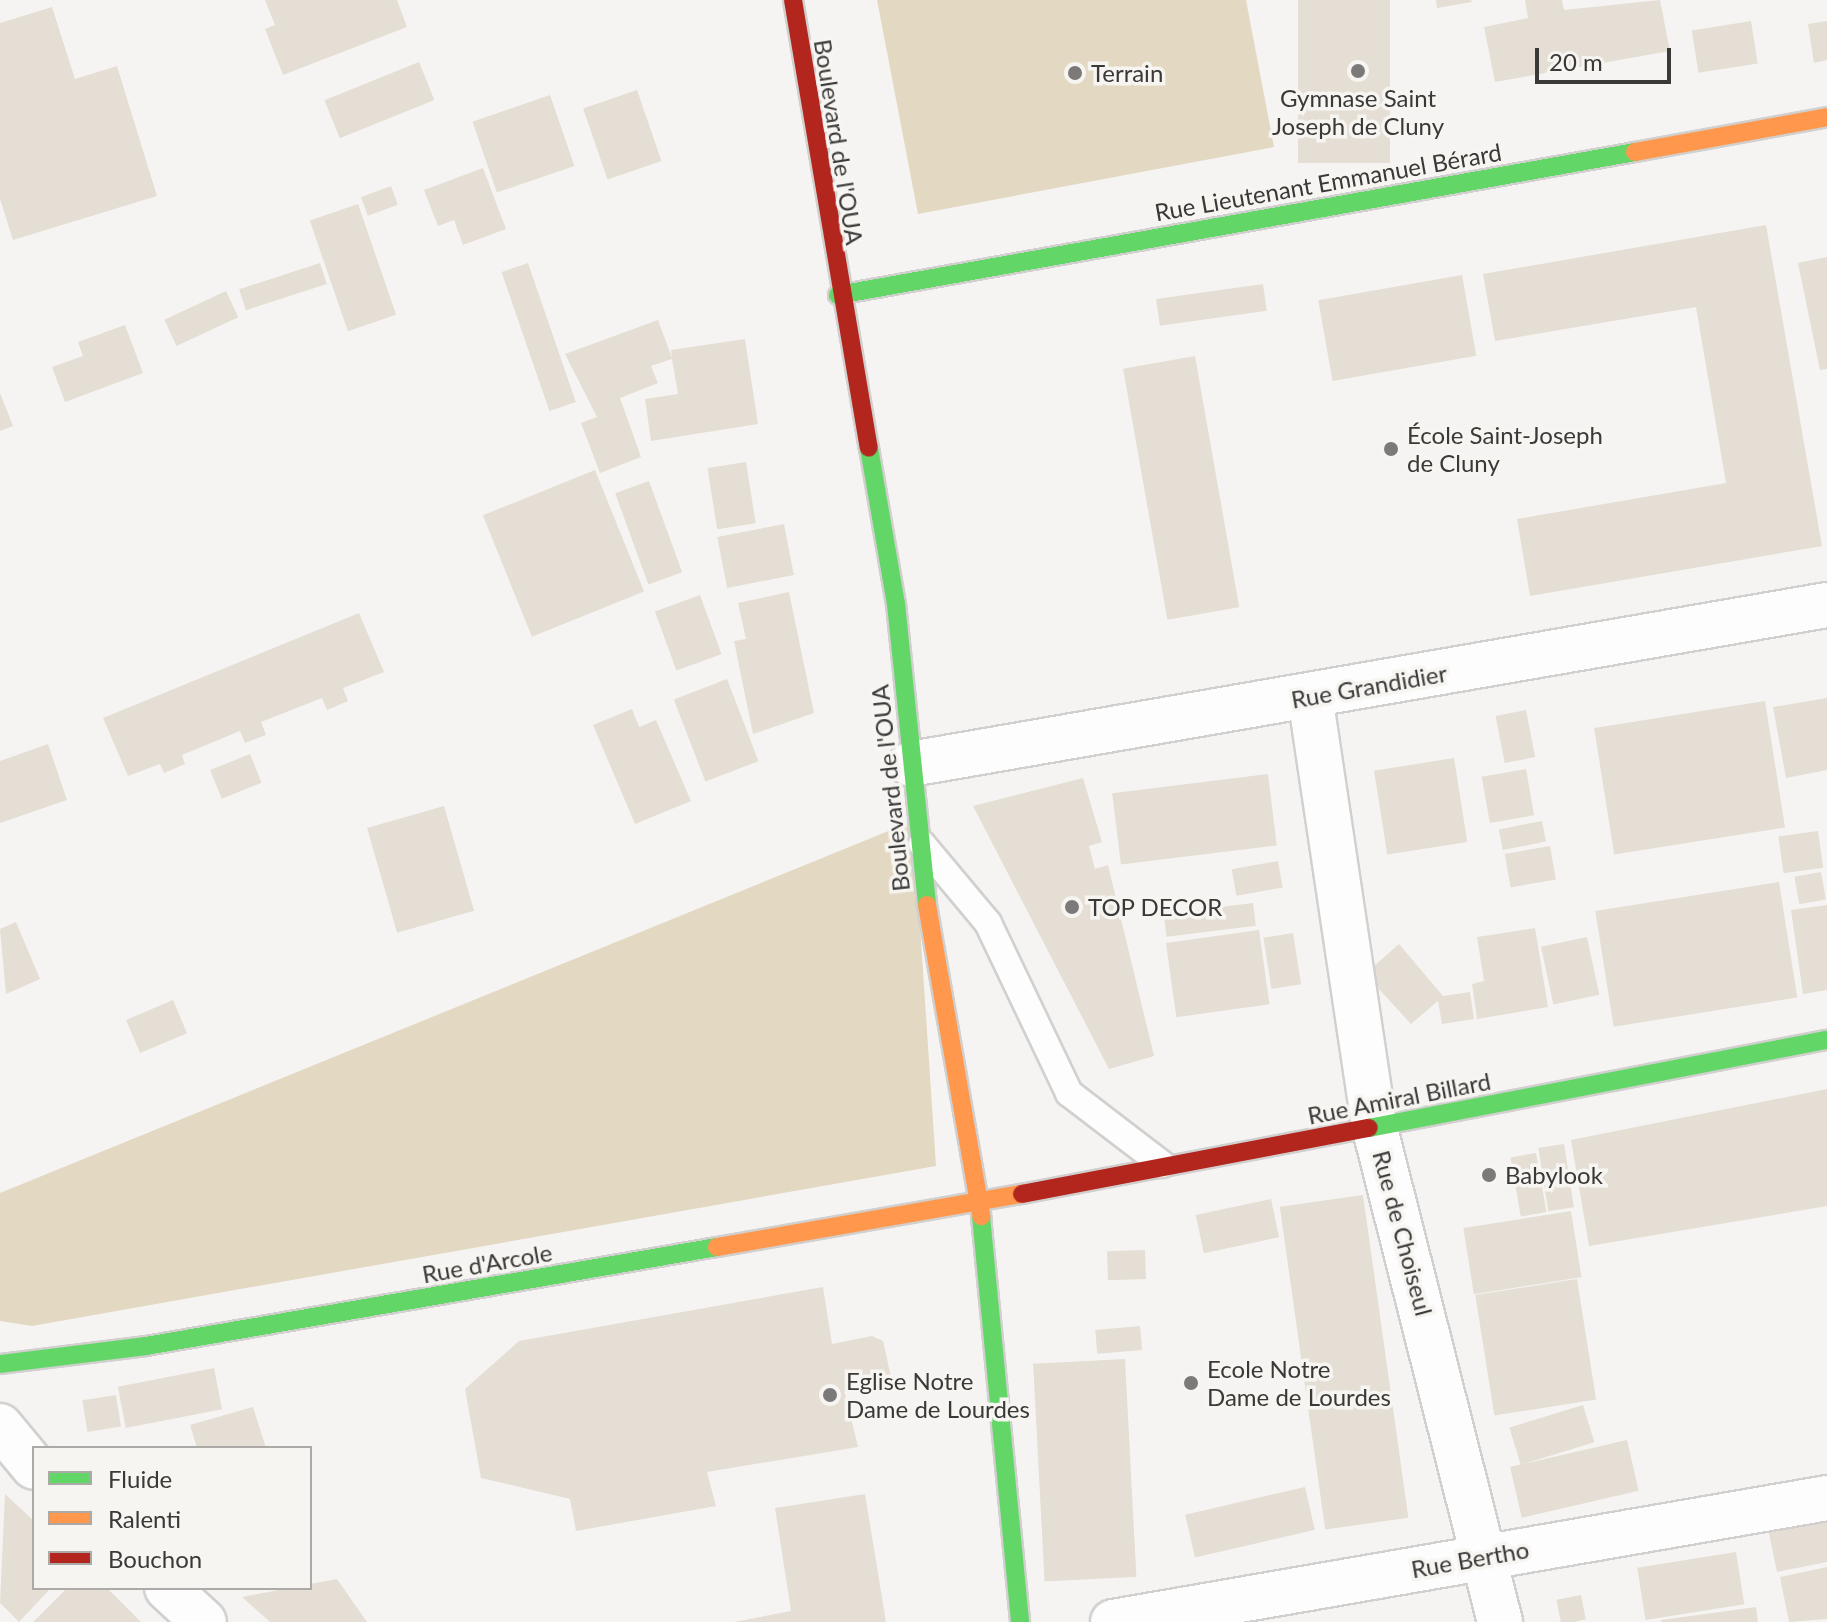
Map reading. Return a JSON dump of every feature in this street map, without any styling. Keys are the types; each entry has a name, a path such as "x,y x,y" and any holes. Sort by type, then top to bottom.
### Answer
{"street":[{"name":"Boulevard de l'OUA","path":"793,0 838,295 896,604 915,836 980,1202 1020,1622"},
{"name":"Rue Lieutenant Emmanuel Bérard","path":"838,295 1827,117"},
{"name":"Rue Grandidier","path":"911,764 1827,605"},
{"name":"Rue de Choiseul","path":"1310,696 1375,1129 1487,1555 1500,1622"},
{"name":"Rue Amiral Billard","path":"980,1202 1162,1164 1375,1129 1827,1040"},
{"name":"Rue d'Arcole","path":"0,1364 162,1343 980,1202"},
{"path":"0,1426 32,1465"},
{"name":"Rue Bertho","path":"1113,1622 1827,1498"},
{"path":"169,1590 204,1622"}],"lane":[{"path":"915,836 988,923 1069,1093 1162,1164"}],"shaded area":[{"name":"Terrain","path":"877,0 1246,0 1274,147 918,214"},
{"path":"913,821 936,1166 32,1326 0,1321 0,1193"}],"building":[{"path":"265,0 397,0 407,27 283,75 265,29 275,25"},
{"name":"Gymnase Saint Joseph de Cluny","path":"1298,0 1390,0 1390,163 1298,163"},
{"path":"1436,0 1471,0 1472,2 1437,8"},
{"path":"1525,0 1562,0 1564,10 1660,0 1670,51 1495,82 1484,27 1528,18"},
{"path":"52,7 75,79 117,66 157,196 13,240 0,199 0,23"},
{"path":"1751,21 1758,63 1698,73 1692,30"},
{"path":"1827,21 1827,60 1814,63 1808,24"},
{"path":"419,62 434,100 340,138 324,100"},
{"path":"637,90 661,161 608,179 583,109"},
{"path":"550,95 574,166 497,193 472,122"},
{"path":"483,168 506,229 463,245 454,220 438,226 424,190"},
{"path":"391,186 398,205 368,216 361,197"},
{"path":"358,204 396,315 348,331 310,221"},
{"path":"1766,225 1822,546 1530,596 1517,519 1726,483 1696,307 1495,341 1483,274"},
{"path":"1827,257 1827,369 1820,370 1798,263"},
{"path":"320,263 327,284 246,310 239,289"},
{"path":"528,263 576,402 549,411 502,272"},
{"path":"1462,275 1476,356 1332,381 1318,300"},
{"path":"1263,284 1267,311 1160,326 1156,299"},
{"path":"226,291 238,317 177,346 164,320"},
{"path":"658,320 672,358 671,350 745,339 758,424 651,441 645,399 678,394 672,359 651,366 658,383 620,398 641,457 600,473 581,423 597,417 565,354"},
{"path":"125,325 143,373 65,402 52,367 83,356 78,342"},
{"path":"1195,356 1239,607 1167,620 1123,369"},
{"path":"0,393 13,426 0,431"},
{"path":"746,462 756,523 717,529 707,468"},
{"path":"595,470 644,591 532,637 483,515"},
{"path":"649,481 682,572 648,584 615,493"},
{"path":"784,524 794,575 727,588 717,537"},
{"path":"789,592 814,713 753,734 734,641 746,639 738,603"},
{"path":"700,595 722,654 676,671 655,611"},
{"path":"359,613 384,672 343,688 348,701 327,710 322,698 261,722 266,735 245,743 240,731 182,755 185,764 164,773 160,764 128,776 103,718"},
{"path":"727,679 759,761 705,782 674,699"},
{"path":"1827,698 1827,770 1786,778 1773,707"},
{"path":"1765,701 1785,827 1614,854 1594,728"},
{"path":"632,709 639,727 656,720 691,801 635,824 593,725"},
{"path":"1526,710 1535,757 1505,763 1496,716"},
{"path":"48,744 67,800 0,823 0,761"},
{"path":"250,754 262,783 222,799 210,770"},
{"path":"1454,758 1467,842 1387,855 1374,771"},
{"path":"1526,769 1534,815 1490,823 1482,777"},
{"path":"1268,774 1277,845 1121,865 1112,793"},
{"path":"1083,778 1102,842 1089,846 1095,869 1108,865 1154,1056 1109,1069 973,806"},
{"path":"444,806 474,911 397,933 367,828"},
{"path":"1542,821 1546,842 1503,850 1499,829"},
{"path":"1818,831 1823,868 1784,873 1778,837"},
{"path":"1550,846 1556,879 1511,887 1505,854"},
{"path":"1278,861 1283,888 1236,896 1232,869"},
{"path":"1821,872 1826,900 1799,904 1794,877"},
{"path":"1779,882 1797,998 1614,1027 1595,911"},
{"path":"1253,903 1256,926 1166,937 1164,914"},
{"path":"1827,905 1827,990 1803,994 1791,910"},
{"path":"16,922 40,979 6,994 0,929"},
{"path":"1535,928 1548,1007 1477,1019 1472,984 1484,981 1477,937"},
{"path":"1259,930 1269,1004 1176,1017 1166,943"},
{"path":"1293,933 1301,984 1272,989 1263,938"},
{"path":"1587,937 1599,995 1553,1004 1541,947"},
{"path":"1399,944 1443,996 1470,992 1474,1019 1442,1024 1438,1001 1411,1024 1365,974"},
{"path":"173,1000 187,1033 140,1053 126,1020"},
{"path":"1827,1089 1827,1206 1589,1246 1571,1140"},
{"path":"1564,1144 1574,1207 1548,1211 1538,1148"},
{"path":"1536,1153 1546,1212 1521,1217 1510,1158"},
{"path":"1363,1195 1408,1518 1325,1530 1280,1207"},
{"path":"1271,1199 1279,1237 1204,1253 1196,1215"},
{"path":"1571,1211 1581,1277 1474,1294 1463,1228"},
{"path":"1145,1250 1146,1279 1108,1280 1107,1251"},
{"path":"1577,1279 1596,1399 1494,1416 1475,1295"},
{"path":"823,1287 832,1344 872,1336 883,1341 891,1377 882,1386 845,1393 858,1447 707,1472 716,1506 576,1531 570,1499 481,1478 465,1389 519,1341"},
{"path":"1140,1326 1142,1350 1097,1354 1095,1330"},
{"path":"1125,1359 1136,1577 1045,1582 1033,1364"},
{"path":"214,1368 222,1409 126,1428 118,1387"},
{"path":"116,1395 121,1427 87,1432 82,1400"},
{"path":"1583,1405 1594,1442 1521,1465 1509,1428"},
{"path":"253,1407 265,1446 196,1446 190,1425"},
{"path":"1627,1440 1639,1491 1522,1518 1510,1467"},
{"path":"1305,1487 1315,1530 1195,1558 1185,1515"},
{"path":"5,1494 32,1519 32,1590 49,1590 19,1622 0,1603"},
{"path":"865,1494 886,1622 734,1622 791,1611 775,1508"},
{"path":"1827,1508 1827,1562 1777,1572 1766,1519"},
{"path":"1736,1552 1744,1604 1646,1620 1637,1568"},
{"path":"1827,1567 1827,1619 1789,1622 1780,1577"},
{"path":"337,1579 367,1622 270,1622 242,1597 279,1590 312,1590 312,1584"},
{"path":"65,1590 109,1590 141,1622 33,1622"},
{"path":"1581,1595 1586,1620 1561,1622 1556,1600"},
{"path":"1756,1607 1758,1622 1661,1622 1661,1620"}],"traffic: fast":[{"path":"838,295 1635,152"},
{"path":"869,448 896,604 927,905"},
{"path":"1369,1128 1827,1040"},
{"path":"981,1216 1020,1622"},
{"path":"0,1364 146,1346 717,1247"}],"traffic: slow":[{"path":"1635,152 1827,117"},
{"path":"927,905 981,1216"},
{"path":"717,1247 1022,1194"}],"traffic: jam":[{"path":"793,0 869,448"},
{"path":"1022,1194 1369,1128"}],"place":[{"name":"Gymnase Saint Joseph de Cluny","path":"1358,71"},
{"name":"Terrain","path":"1075,73"},
{"name":"École Saint-Joseph de Cluny","path":"1391,449"},
{"name":"TOP DECOR","path":"1072,907"},
{"name":"Babylook","path":"1489,1175"},
{"name":"Ecole Notre Dame de Lourdes","path":"1191,1383"},
{"name":"Eglise Notre Dame de Lourdes","path":"830,1395"}]}
